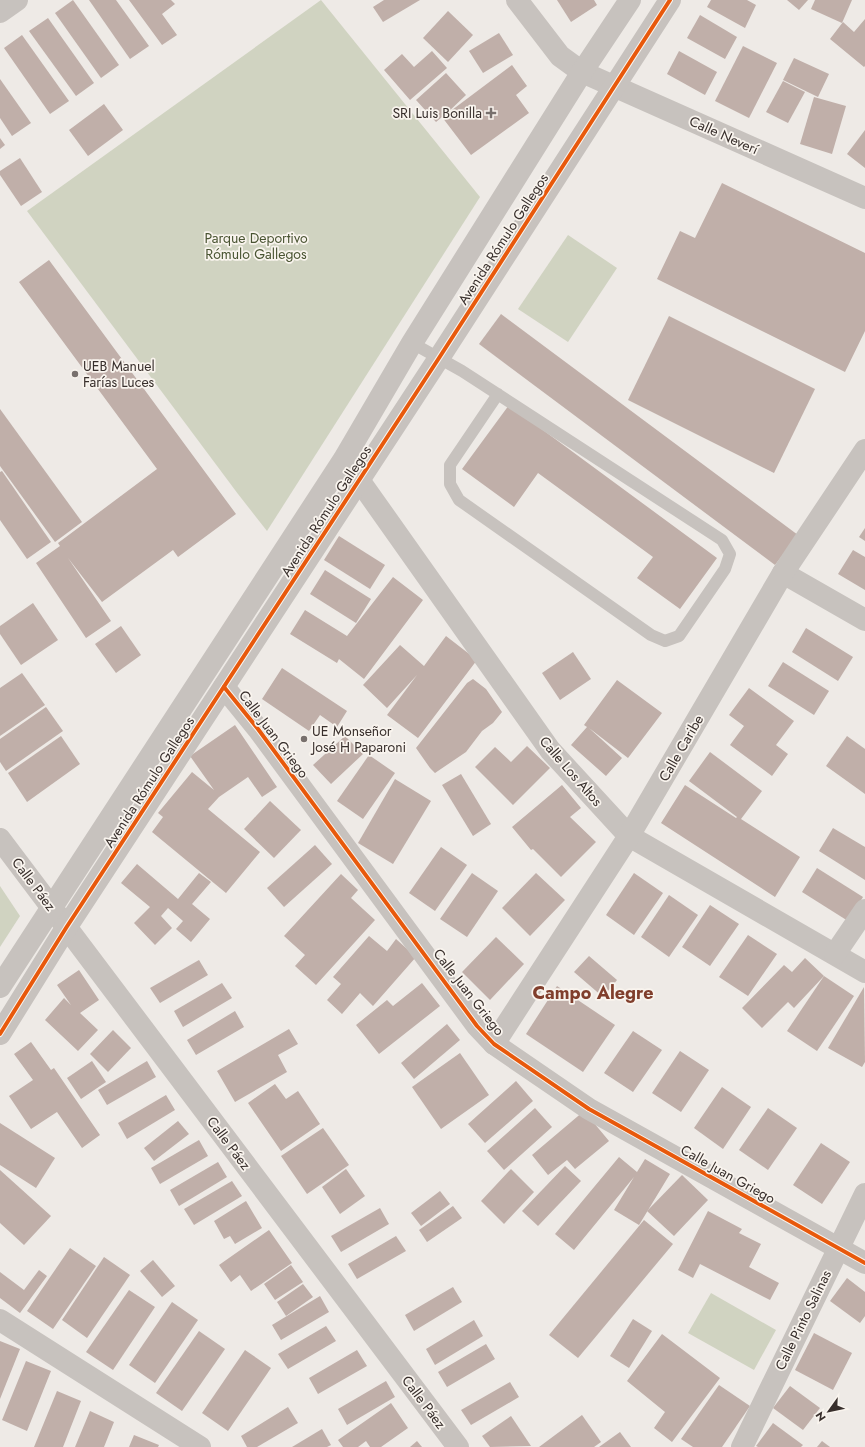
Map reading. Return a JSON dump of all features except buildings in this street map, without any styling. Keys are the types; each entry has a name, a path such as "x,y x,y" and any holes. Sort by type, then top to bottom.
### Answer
{"street":[{"path":"0,12 17,0"},
{"name":"Calle Neverí","path":"517,0 560,56 582,72 865,198"},
{"name":"Avenida Rómulo Gallegos","path":"0,986 344,459 412,343 582,72 630,0"},
{"name":"Avenida Rómulo Gallegos","path":"0,1034 66,928 439,358 670,0"},
{"name":"Calle Caribe","path":"494,1044 629,836 783,573 865,450"},
{"name":"Calle Los Altos","path":"359,480 550,750 629,836 865,972"},
{"path":"783,573 865,620"},
{"name":"Calle Juan Griego","path":"224,687 267,741 477,1026 494,1044 588,1109 865,1263"},
{"name":"Calle Páez","path":"0,839 458,1447"},
{"path":"835,954 865,910"},
{"name":"Calle Pinto Salinas","path":"742,1447 865,1194"},
{"path":"0,1320 200,1447"}],"lane":[{"path":"412,343 462,370 722,540 730,554 725,570 679,636 665,641 651,635 459,500 450,484 450,465 498,394"}],"green space":[{"name":"Parque Deportivo Rómulo Gallegos","path":"321,0 480,197 267,531 27,211"},
{"path":"568,235 617,268 568,342 518,309"},
{"path":"0,886 20,916 0,947"},
{"path":"711,1293 776,1330 754,1370 688,1333"}],"cycle path":[{"path":"0,1034 66,928 439,358 670,0"},
{"path":"224,687 258,729 477,1026 494,1044 589,1109 865,1263"}],"place":[{"name":"SRI Luis Bonilla","path":"491,113"},
{"name":"UEB Manuel Farías Luces","path":"75,374"},
{"name":"UE Monseñor José H Paparoni","path":"304,739"}],"district":[{"name":"Campo Alegre","path":"593,993"}]}
